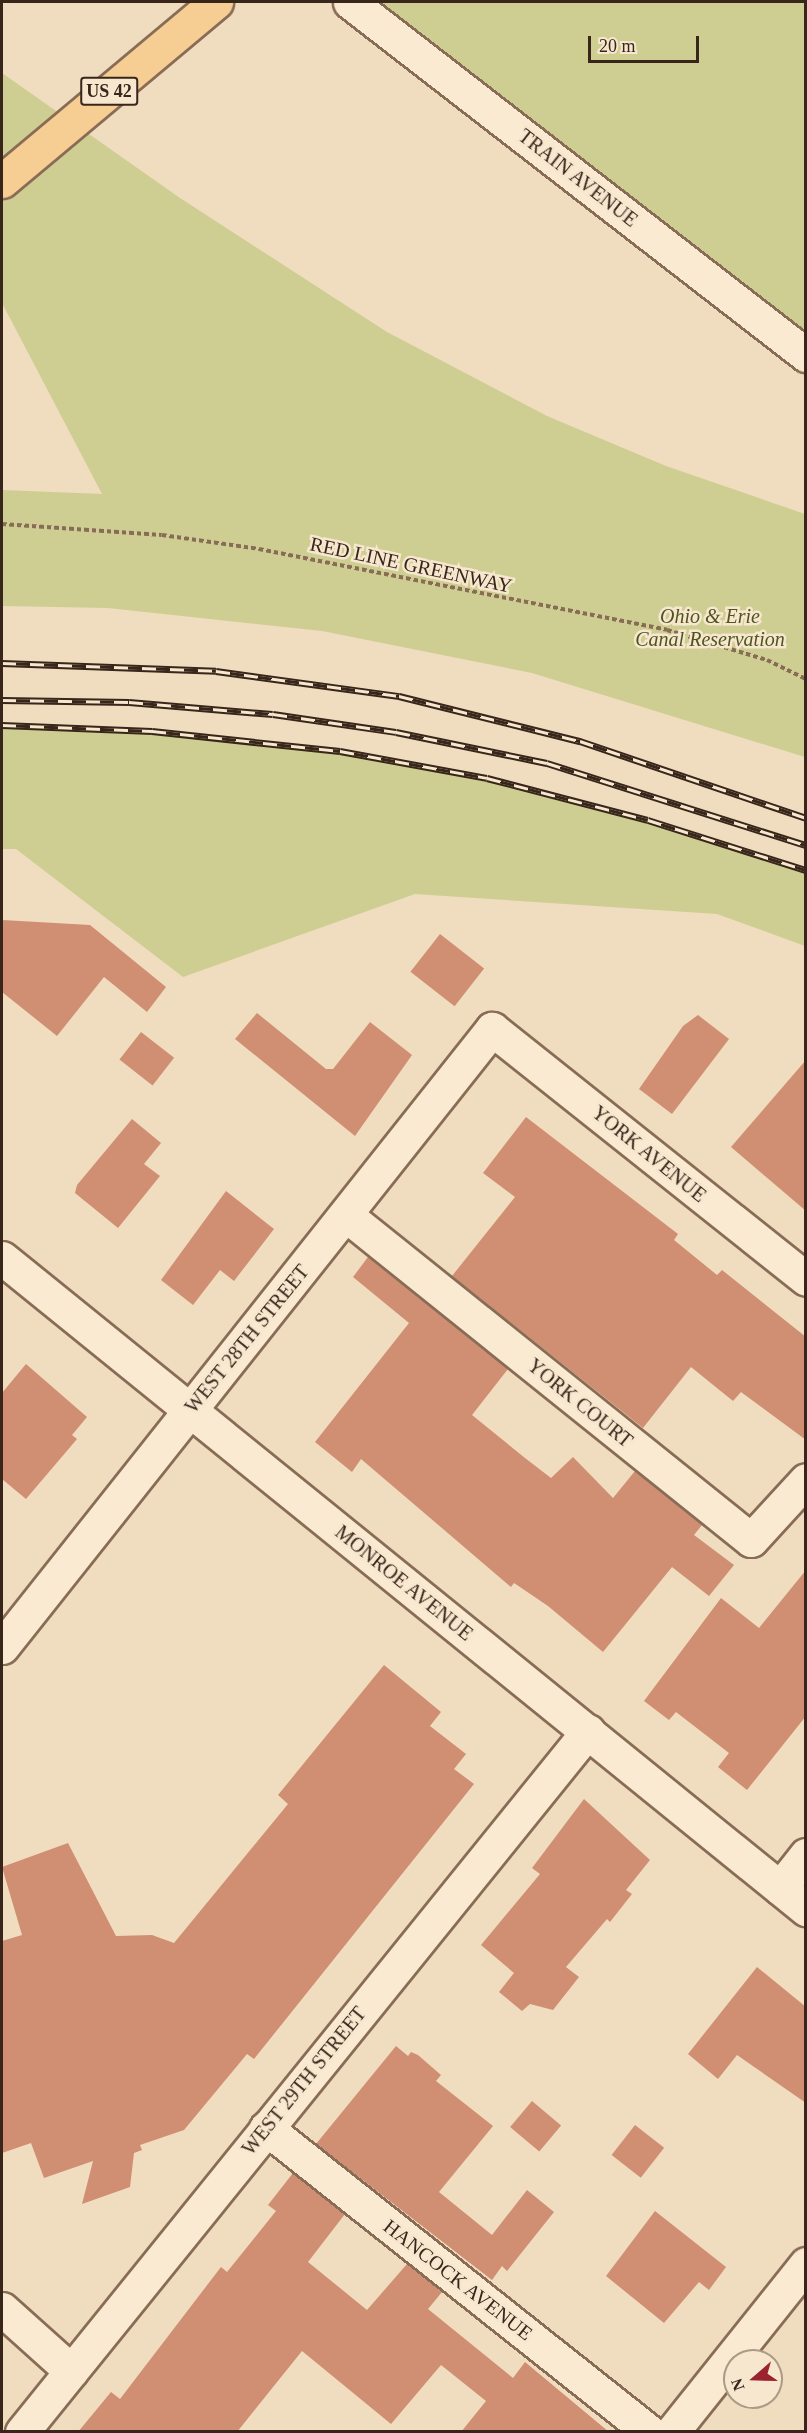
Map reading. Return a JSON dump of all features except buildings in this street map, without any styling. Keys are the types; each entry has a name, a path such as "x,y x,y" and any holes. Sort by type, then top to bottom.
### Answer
{"main road":[{"name":"US 42","path":"2,181 216,2"}],"street":[{"name":"TRAIN AVENUE","path":"350,2 806,355"},
{"name":"WEST 28TH STREET","path":"2,1647 492,1029"},
{"name":"YORK AVENUE","path":"492,1029 806,1279"},
{"name":"YORK COURT","path":"346,1215 751,1540 806,1480"},
{"name":"MONROE AVENUE","path":"2,1258 806,1909"},
{"name":"WEST 29TH STREET","path":"22,2432 588,1731"},
{"path":"780,1888 806,1855"},
{"name":"HANCOCK AVENUE","path":"266,2128 649,2432"},
{"path":"672,2432 806,2264"},
{"path":"2,2309 71,2371"}],"path":[{"name":"RED LINE GREENWAY","path":"2,524 162,535 259,549 667,630 767,660 806,680"}],"green space":[{"path":"350,2 805,2 805,355"},
{"name":"Ohio & Erie Canal Reservation","path":"2,73 180,198 387,332 547,416 666,466 805,514 805,757 532,673 322,631 108,608 2,606 2,490 102,494 2,303"},
{"path":"2,725 152,731 340,751 487,778 648,820 805,870 805,946 717,914 415,894 183,977 16,849 2,849"}],"railway":[{"path":"2,663 216,671 399,696 580,741 806,818"},
{"path":"2,700 129,702 273,714 396,732 547,763 806,845"},
{"path":"2,725 152,731 340,751 487,778 648,820 806,870"}]}
